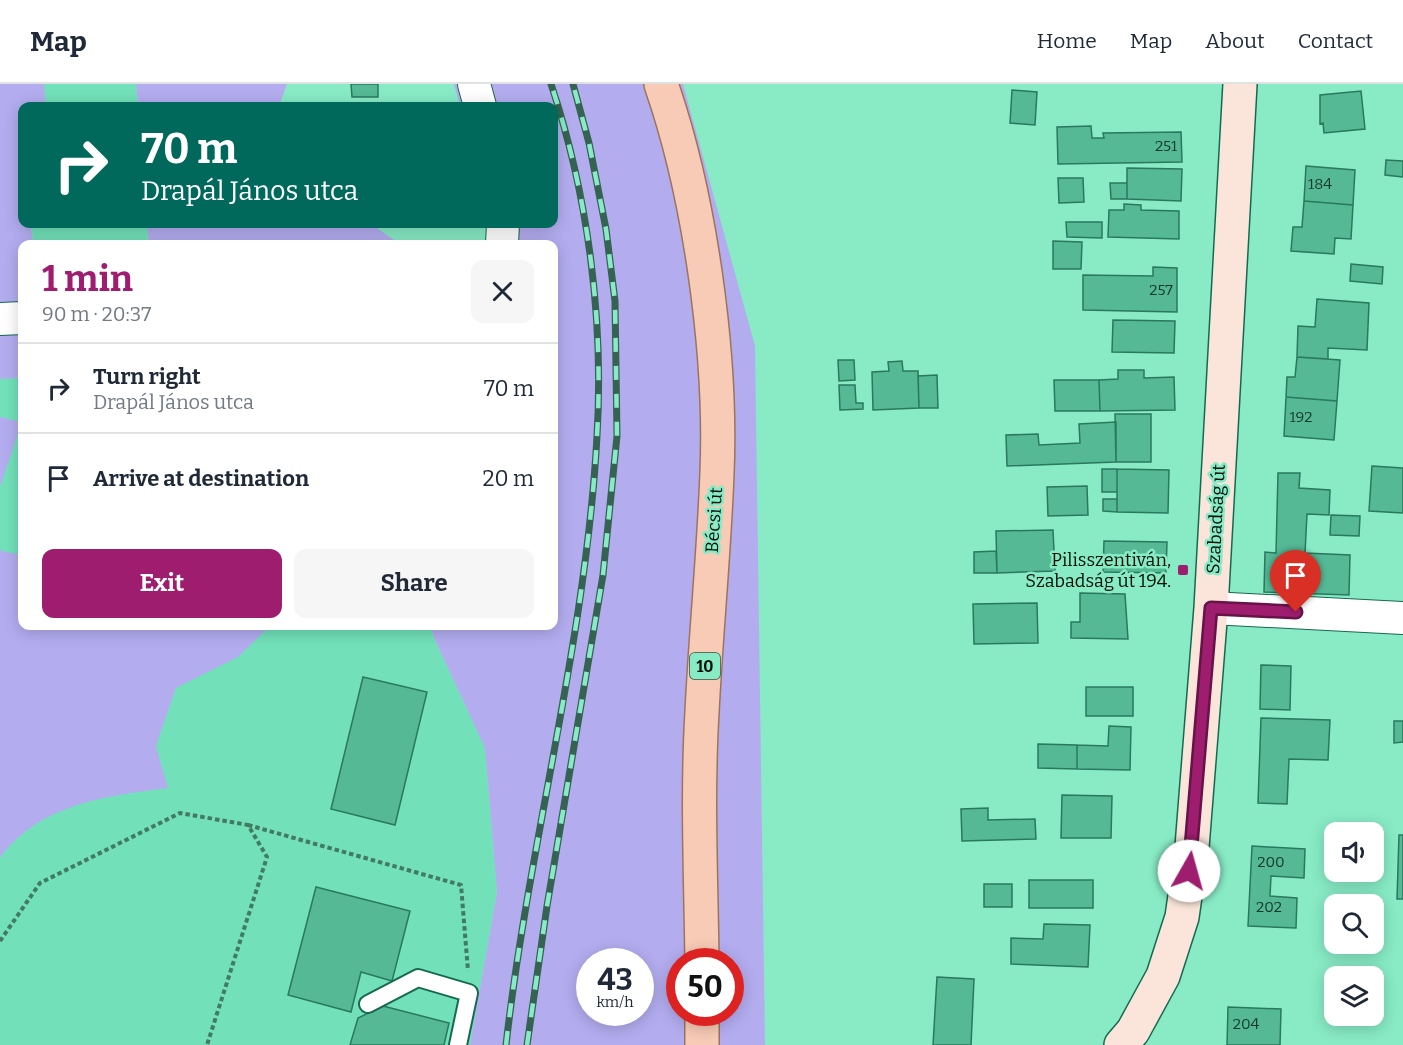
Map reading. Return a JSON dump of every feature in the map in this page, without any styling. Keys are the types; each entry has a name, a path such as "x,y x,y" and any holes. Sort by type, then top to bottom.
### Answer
{"main road":[{"name":"Bécsi út","path":"661,84 686,177 702,258 715,372 717,471 701,715 702,948"},
{"name":"Szabadság út","path":"1121,1045 1133,1031 1163,976 1182,917 1192,847 1211,608 1240,84"},
{"path":"702,1026 702,1045"}],"street":[{"path":"474,84 479,102"},
{"path":"0,319 18,318"},
{"path":"1211,608 1403,618"}],"lane":[{"path":"368,1004 418,978 469,993 458,1045"}],"path":[{"path":"0,940 40,883 180,813 248,825 461,885 469,993"},
{"path":"207,1045 267,857 248,825"}],"shaded area":[{"path":"0,84 44,84 46,102 18,102 18,228 31,228 33,240 18,240 18,378 0,379"},
{"path":"21,84 136,84 138,102 22,102"},
{"path":"136,84 287,84 280,102 138,102"},
{"path":"454,84 683,84 755,346 765,1045 470,1045 497,892 485,748 432,630 558,630 558,240 491,240 488,228 558,228 558,102 459,102"},
{"path":"31,228 147,228 149,240 33,240"},
{"path":"147,228 377,228 394,240 149,240"},
{"path":"18,378 18,630 432,630 485,747 497,892 470,1045 0,1045 0,379"},
{"path":"0,417 18,421 18,434 0,487"},
{"path":"0,548 2,551 18,554 18,630 266,630 238,657 176,688 156,746 168,788 98,799 54,814 34,825 0,858"}],"building":[{"path":"351,84 378,84 378,97 352,97"},
{"path":"1012,90 1037,92 1035,125 1010,123"},
{"path":"1361,91 1365,129 1324,133 1323,123 1320,124 1320,95"},
{"path":"1091,126 1092,138 1104,138 1103,133 1181,132 1182,162 1058,164 1057,127"},
{"path":"1386,160 1403,161 1403,177 1385,175"},
{"path":"1306,166 1355,170 1353,205 1304,201"},
{"path":"1127,168 1182,169 1181,201 1127,199"},
{"path":"1058,178 1083,178 1084,202 1059,203"},
{"path":"1110,183 1127,183 1127,199 1111,199"},
{"path":"1304,201 1353,205 1351,239 1335,238 1334,254 1291,251 1293,227 1302,227"},
{"path":"1124,204 1141,205 1141,210 1179,211 1179,239 1108,237 1109,210 1124,210"},
{"path":"1066,222 1102,222 1102,238 1067,237"},
{"path":"1053,241 1082,242 1081,269 1053,269"},
{"path":"1351,264 1383,267 1382,284 1350,281"},
{"path":"1153,267 1177,268 1177,312 1083,310 1083,275 1153,276"},
{"path":"1317,299 1369,303 1367,350 1328,348 1328,359 1297,357 1298,326 1315,327"},
{"path":"1113,320 1175,321 1174,353 1112,352"},
{"path":"1297,357 1340,360 1337,401 1286,397 1287,377 1295,377"},
{"path":"838,360 854,360 855,380 839,381"},
{"path":"902,361 903,371 918,371 919,408 873,410 872,372 889,371 888,362"},
{"path":"1118,370 1144,370 1144,378 1174,377 1175,410 1100,411 1099,380 1118,379"},
{"path":"937,375 938,408 919,408 918,376"},
{"path":"1054,380 1099,380 1100,411 1055,411"},
{"path":"839,385 855,385 856,403 863,403 863,409 840,410"},
{"path":"1286,397 1337,401 1334,440 1284,436"},
{"path":"1115,414 1151,414 1151,462 1116,462"},
{"path":"1116,422 1116,462 1007,466 1006,435 1038,434 1039,445 1080,443 1079,424"},
{"path":"1372,466 1403,468 1403,513 1369,511"},
{"path":"1102,469 1117,469 1117,492 1102,492"},
{"path":"1117,469 1169,470 1168,513 1117,512"},
{"path":"1278,473 1300,473 1299,488 1330,490 1329,515 1307,514 1305,553 1350,555 1349,595 1264,592 1265,552 1276,553"},
{"path":"1087,486 1088,515 1048,516 1047,487"},
{"path":"1103,499 1117,499 1117,512 1103,511"},
{"path":"1331,515 1360,516 1359,536 1330,535"},
{"path":"1053,530 1055,571 997,573 996,531"},
{"path":"1104,541 1167,542 1166,573 1103,572"},
{"path":"996,551 997,573 974,573 974,552"},
{"path":"1080,593 1125,594 1128,639 1071,638 1071,622 1080,622"},
{"path":"1037,603 1038,643 974,644 973,604"},
{"path":"1261,665 1291,666 1290,710 1260,709"},
{"path":"363,677 427,692 395,825 331,809"},
{"path":"1086,687 1133,687 1133,716 1086,716"},
{"path":"1261,718 1330,720 1328,760 1289,759 1287,804 1258,803"},
{"path":"1394,721 1403,721 1403,742 1394,743"},
{"path":"1109,726 1131,727 1130,770 1077,769 1077,745 1108,746"},
{"path":"1038,744 1077,745 1077,769 1038,768"},
{"path":"1062,795 1112,796 1111,838 1061,838"},
{"path":"988,808 988,820 1035,819 1036,839 962,841 961,809"},
{"path":"1399,835 1403,835 1403,899 1397,899"},
{"path":"1252,846 1305,849 1304,878 1271,876 1270,896 1297,898 1296,928 1248,926"},
{"path":"1029,880 1093,880 1093,908 1029,908"},
{"path":"984,884 1012,884 1012,907 984,907"},
{"path":"316,887 410,911 392,981 361,972 351,1012 288,995"},
{"path":"1044,924 1090,925 1088,967 1011,964 1011,938 1043,939"},
{"path":"937,977 974,979 971,1045 933,1045"},
{"path":"383,1006 449,1023 444,1045 350,1045 358,1018"},
{"path":"1228,1007 1281,1009 1280,1045 1227,1045"}],"railway":[{"path":"551,84 557,102"},
{"path":"527,1045 547,906 603,575 617,436 615,301 606,229 589,143 573,84"},
{"path":"506,1045 528,893 581,589 591,513 597,436 598,347 590,258 575,169 558,107"}],"place":[{"name":"Pilisszentiván, Szabadság út 194.","path":"1183,570"}],"route":[{"path":"1189,871 1211,608 1296,612"}]}
